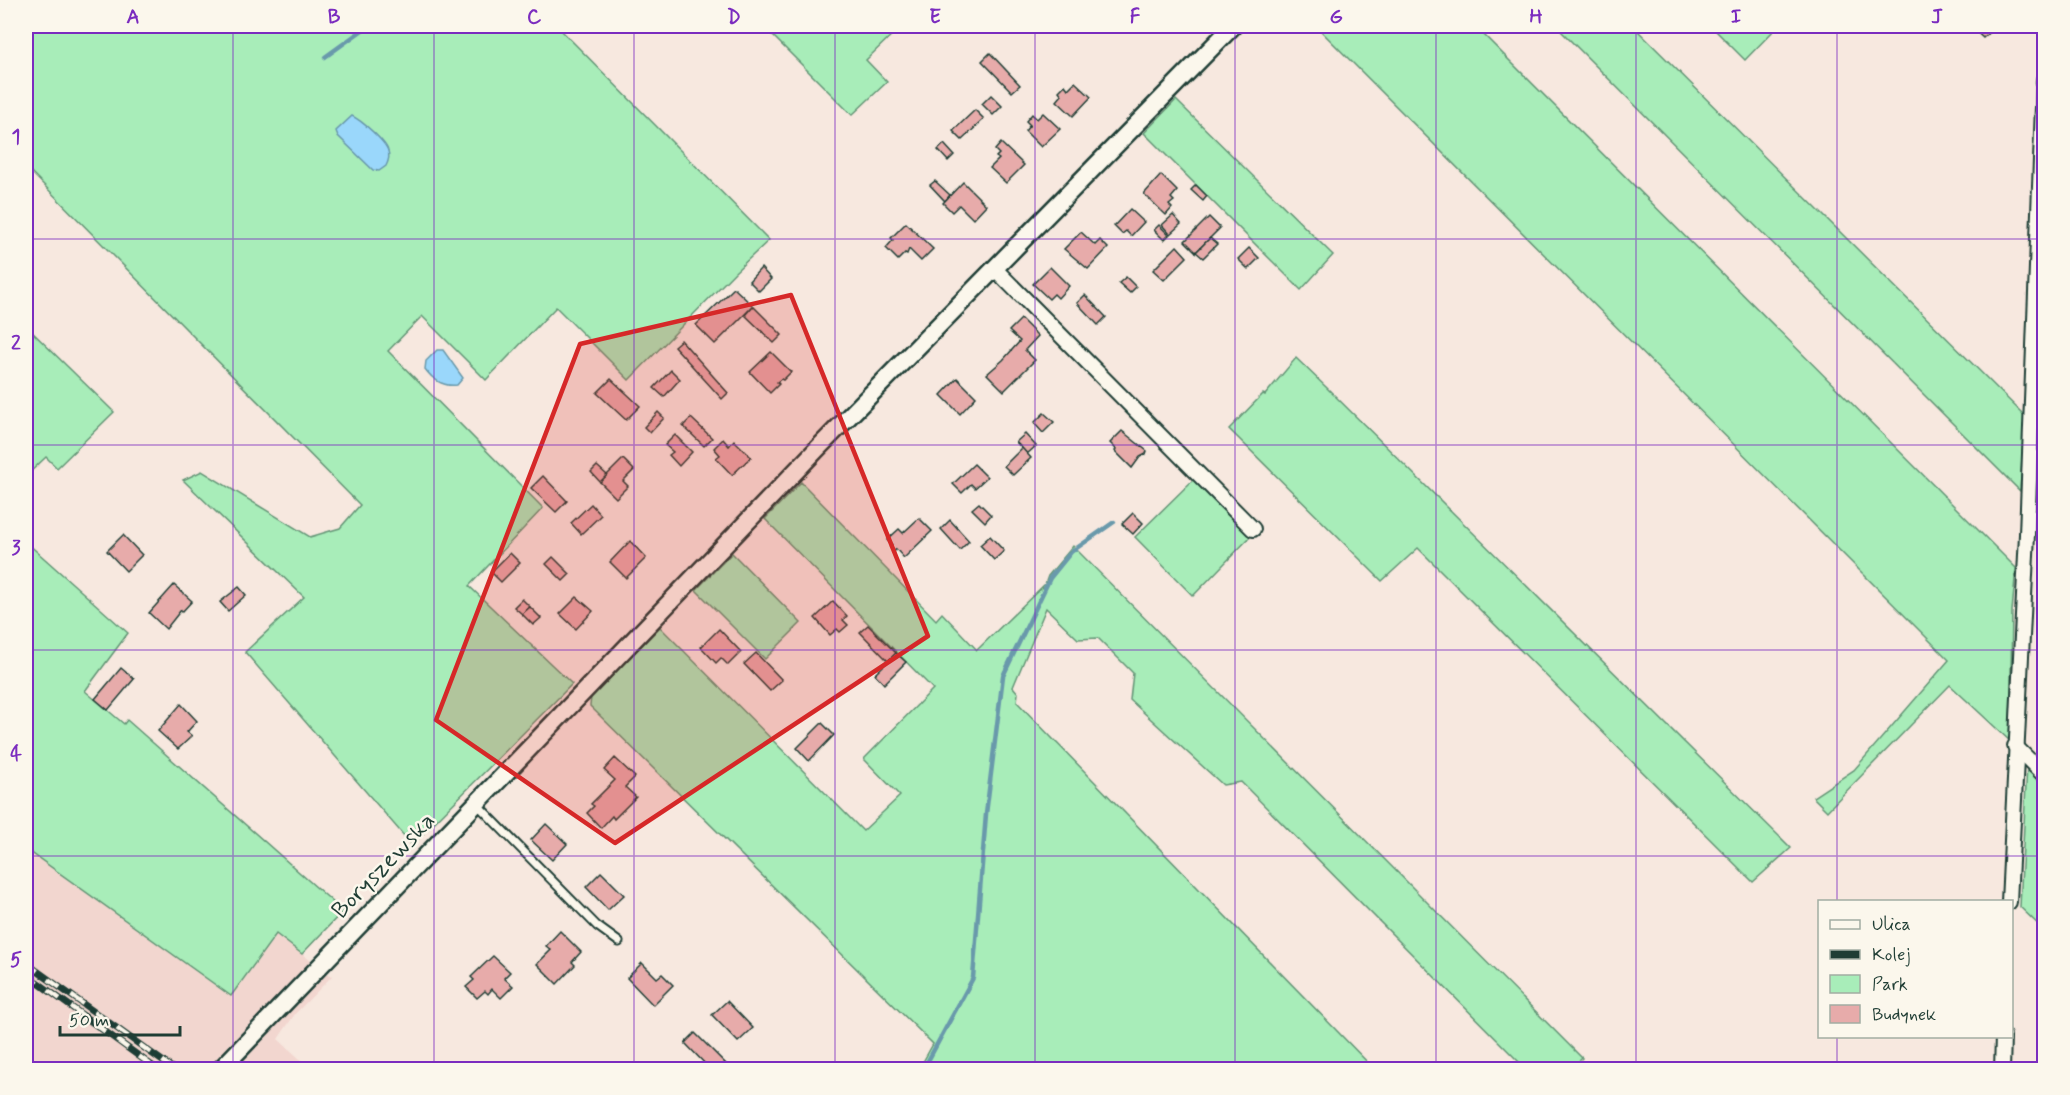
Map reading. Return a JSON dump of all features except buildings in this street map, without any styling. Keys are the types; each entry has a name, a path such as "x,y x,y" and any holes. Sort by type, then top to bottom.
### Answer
{"street":[{"name":"Boryszewska","path":"220,1070 819,447 1233,26"},
{"path":"2008,900 2026,534 2044,79"},
{"path":"995,269 1253,529"},
{"path":"2015,746 2044,775"},
{"path":"2002,1070 2003,1038"}],"lane":[{"path":"476,803 597,926 619,942"}],"highlighted area":[{"path":"791,295 928,636 615,843 436,720 580,344"}],"shaded area":[{"path":"26,849 230,995 277,934 311,961 209,1069 26,1069"},
{"path":"326,972 332,976 295,1014 278,1039 311,1069 234,1069"}],"green space":[{"path":"26,26 557,26 769,240 629,380 556,307 486,380 422,316 388,351 543,508 469,586 572,684 412,845 245,652 304,597 183,480 202,471 310,537 340,528 360,505 26,167"},
{"path":"763,26 900,27 866,60 887,82 852,115"},
{"path":"1316,26 1475,26 2016,568 2012,611 2010,741 1950,685 1827,811 1813,797 1854,770 1949,660"},
{"path":"1567,26 1633,26 2025,416 2020,491 1561,31"},
{"path":"1711,26 1778,26 1745,60"},
{"path":"1176,100 1333,255 1301,290 1144,133"},
{"path":"26,326 114,412 57,468 46,457 26,476"},
{"path":"1296,358 1791,848 1753,882 1418,548 1382,581 1229,429 1263,394 1265,395"},
{"path":"1195,478 1252,535 1193,596 1135,537"},
{"path":"801,482 936,620 942,613 977,650 1045,584 1048,576 1073,546 1582,1058 1571,1069 1522,1069 1524,1067 1241,782 1223,785 1130,700 1133,673 1098,638 1078,639 1046,608 1013,687 1018,693 1017,702 1374,1069 919,1069 933,1044 590,706 591,697 660,627 863,831 900,796 864,759 933,689 765,519"},
{"path":"26,542 128,633 85,691 124,724 127,720 343,911 302,954 276,934 231,996 26,849"},
{"path":"732,553 801,623 765,659 696,590"},
{"path":"2027,764 2044,781 2044,930 2020,907"}],"water":[{"path":"352,116 383,142 389,153 386,166 379,171 373,170 338,136 336,131"},
{"path":"437,350 443,350 463,378 457,385 439,382 425,369 426,361"}],"waterway":[{"path":"325,57 368,26"},
{"path":"923,1070 973,978 986,814 1003,676 1050,578 1071,552 1114,522"}],"railway":[{"path":"26,963 175,1070"},
{"path":"26,974 158,1070"}]}
